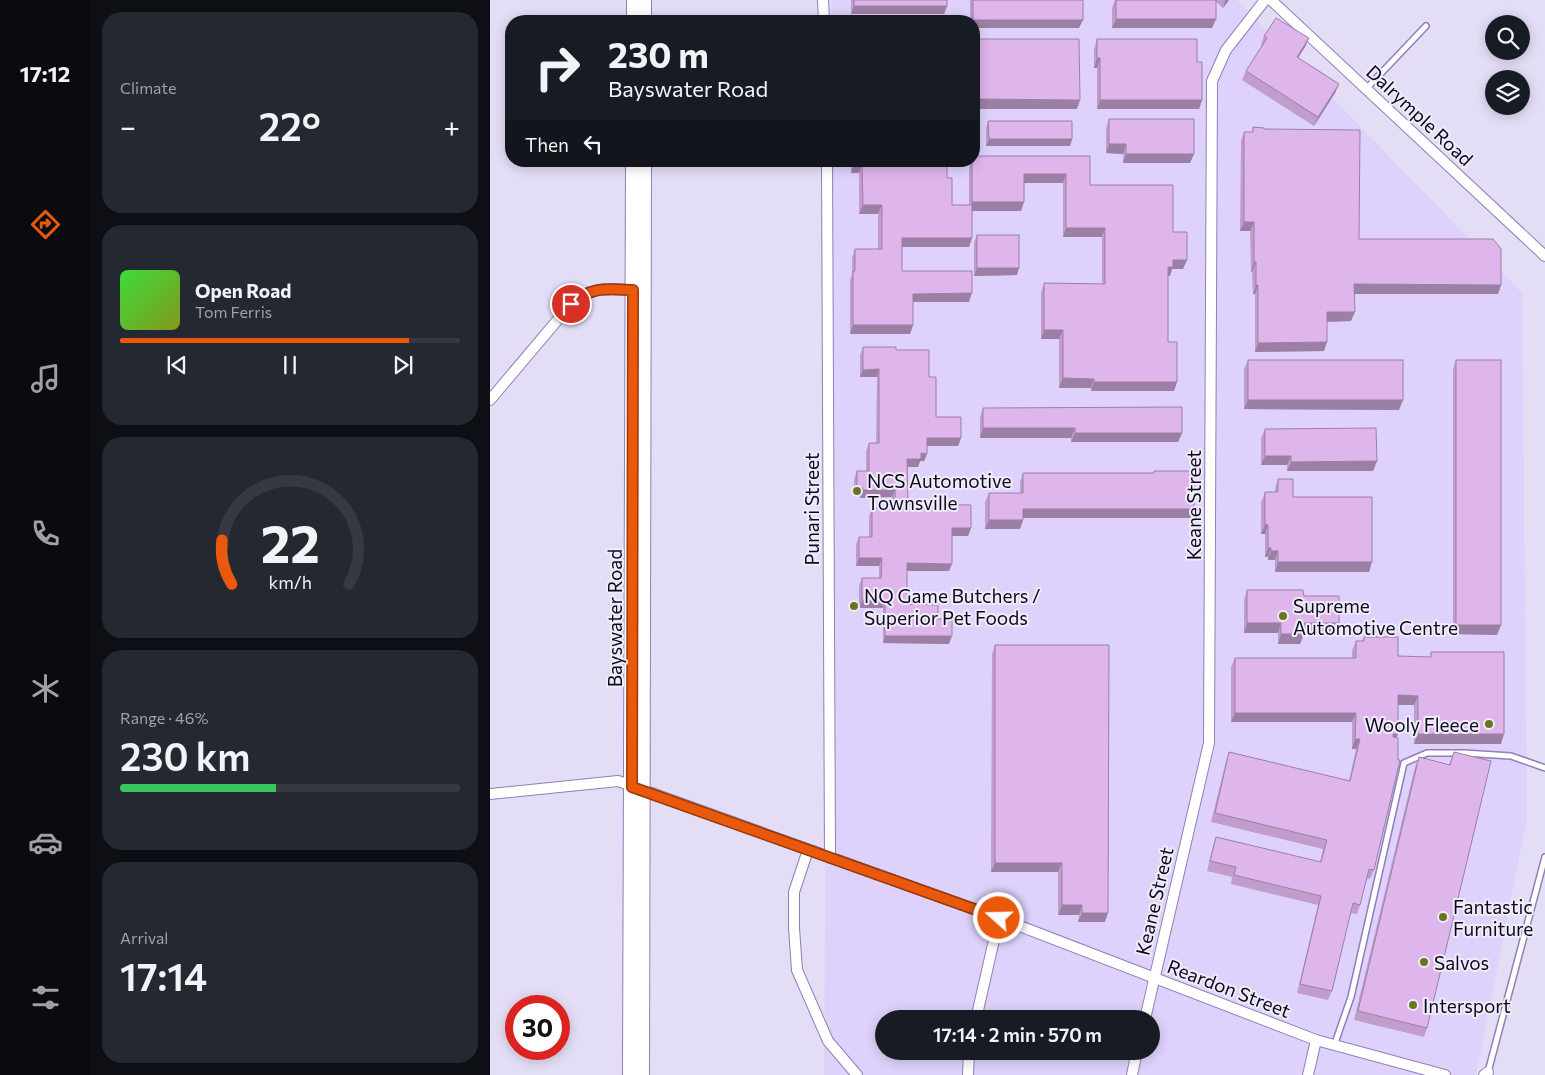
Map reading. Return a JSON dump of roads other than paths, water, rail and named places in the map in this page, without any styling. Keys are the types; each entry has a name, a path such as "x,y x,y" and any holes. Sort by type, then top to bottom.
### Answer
{"main road":[{"path":"634,0 634,15"},
{"path":"644,0 644,15"},
{"name":"Bayswater Road","path":"633,167 638,290 638,789 642,1075"},
{"name":"Bayswater Road","path":"638,290 644,167"},
{"name":"Bayswater Road","path":"630,1075 638,789"}],"street":[{"path":"823,0 824,15"},
{"name":"Keane Street","path":"1146,1010 1209,742 1212,81 1226,50 1265,0"},
{"name":"Dalrymple Road","path":"1271,0 1545,256"},
{"name":"Punari Street","path":"827,167 830,858"},
{"path":"490,398 579,297 601,289 638,290"},
{"name":"Reardon Street","path":"490,794 618,781 999,918 1316,1040 1444,1075"},
{"path":"808,850 794,892 797,970 828,1041 857,1075"},
{"path":"978,1010 999,918"},
{"path":"1308,1075 1316,1040"},
{"path":"968,1075 969,1060"},
{"path":"1132,1075 1135,1060"}],"lane":[{"path":"1366,89 1426,26"},
{"path":"1334,1046 1351,997 1404,763 1427,753 1464,753 1511,756 1545,768"},
{"path":"1486,1073 1545,857"}],"place":[{"name":"NCS Automotive Townsville","path":"857,491"},
{"name":"NQ Game Butchers / Superior Pet Foods","path":"854,606"},
{"name":"Supreme Automotive Centre","path":"1283,616"},
{"name":"Wooly Fleece","path":"1489,724"},
{"name":"Fantastic Furniture","path":"1443,917"},
{"name":"Salvos","path":"1424,962"},
{"name":"Intersport","path":"1413,1005"}]}
